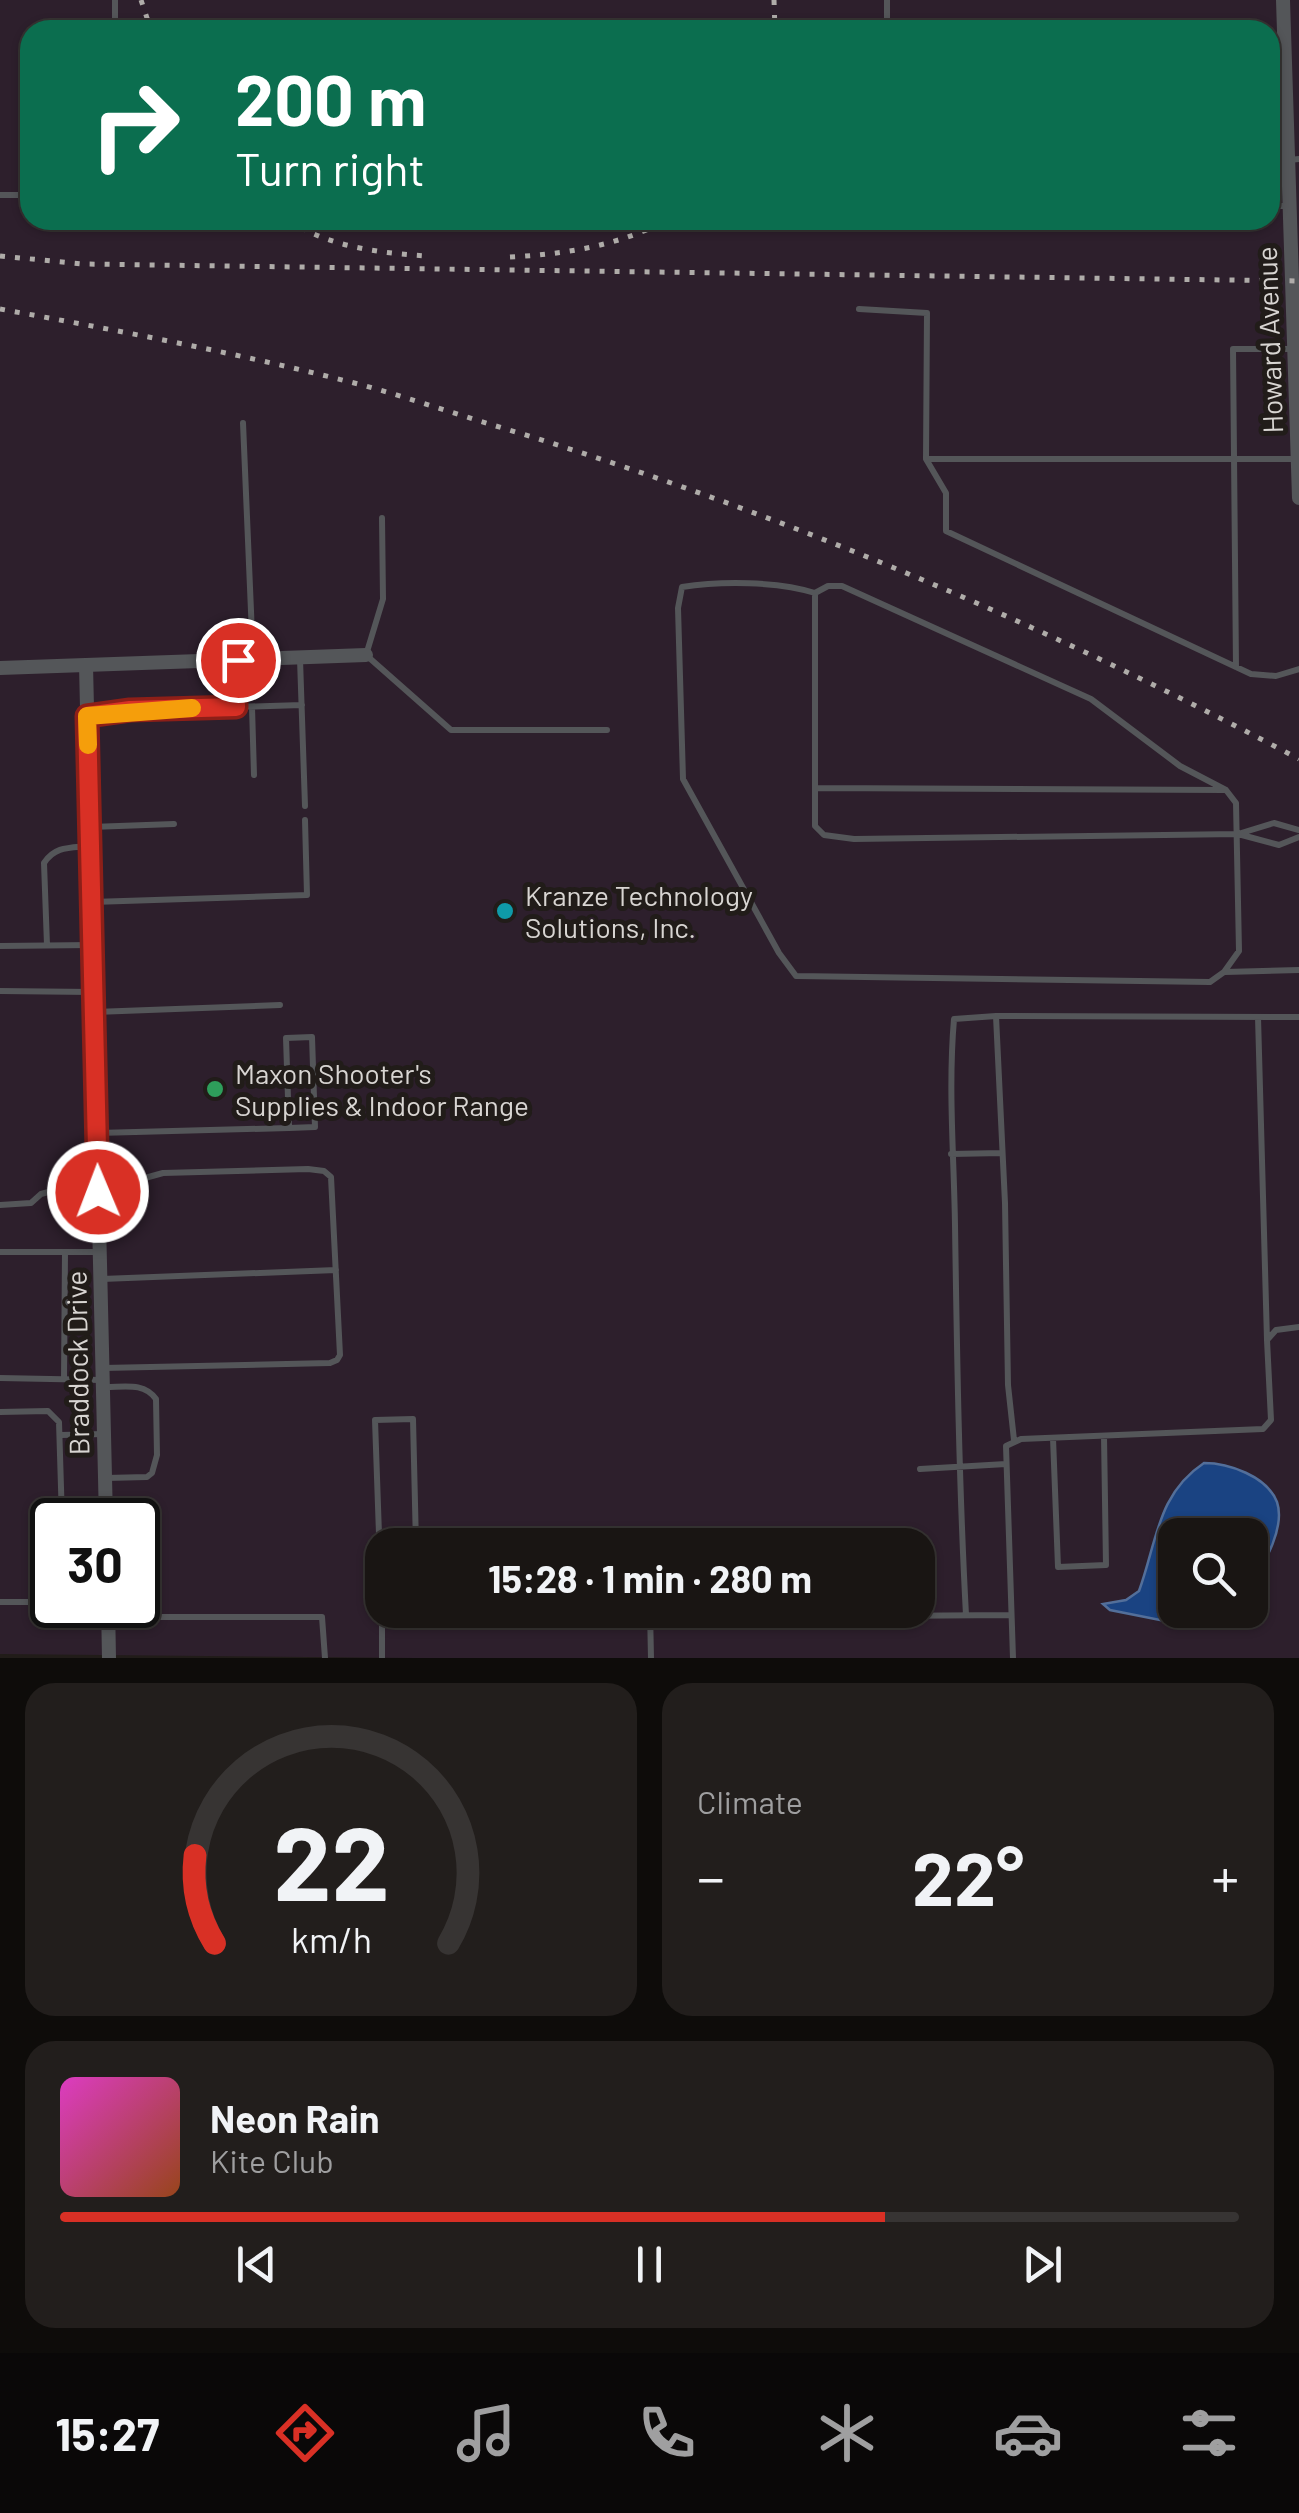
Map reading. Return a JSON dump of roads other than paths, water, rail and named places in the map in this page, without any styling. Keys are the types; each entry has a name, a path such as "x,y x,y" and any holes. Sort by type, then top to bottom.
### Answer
{"street":[{"name":"Howard Avenue","path":"1284,0 1294,160 1290,206 1299,498"},
{"path":"0,668 366,656"},
{"name":"Braddock Drive","path":"86,665 105,1498"},
{"path":"108,1628 109,1658"}],"lane":[{"path":"1280,206 1290,206"},
{"path":"859,308 927,313 926,458 946,493 946,531 1251,674 1276,676 1299,669"},
{"path":"1236,666 1234,349 1296,349"},
{"path":"243,423 253,659"},
{"path":"926,458 1298,459"},
{"path":"382,518 382,599 366,656 451,730 607,730"},
{"path":"794,586 815,592 828,586 842,586 1091,699 1180,766 1226,790 1236,803 1239,951 1224,972 1210,982 796,976 779,953 682,779 678,608 682,587 794,586"},
{"path":"815,592 815,826 824,835 854,839 1238,834 1279,845 1299,833"},
{"path":"300,658 305,806"},
{"path":"235,660 236,707"},
{"path":"87,716 130,710 302,705"},
{"path":"252,707 254,775"},
{"path":"815,788 1226,790"},
{"path":"91,902 307,895 305,820"},
{"path":"1238,834 1274,823 1299,833"},
{"path":"90,827 174,824"},
{"path":"47,946 44,863 50,853 59,849 90,846"},
{"path":"0,946 92,945"},
{"path":"1224,972 1299,970"},
{"path":"0,991 93,992"},
{"path":"94,1012 280,1005"},
{"path":"996,1016 1008,1385 1014,1440"},
{"path":"966,1615 958,1466 949,1091 954,1019 1299,1016"},
{"path":"1013,1658 1006,1446 1014,1440 1263,1429 1271,1420 1258,1017"},
{"path":"97,1133 288,1128 315,1127 312,1036 286,1038 288,1128"},
{"path":"951,1154 1002,1153"},
{"path":"0,1205 30,1203 40,1194 52,1192 98,1192 162,1174 324,1171 331,1177 340,1354 337,1360 138,1367 102,1378"},
{"path":"0,1252 100,1252"},
{"path":"64,1379 65,1252"},
{"path":"100,1280 336,1270"},
{"path":"1267,1340 1276,1330 1299,1327"},
{"path":"0,1378 102,1378 151,1392 156,1399 157,1455 152,1473 105,1478"},
{"path":"0,1412 48,1411 59,1422 62,1498"},
{"path":"379,1528 375,1420 413,1419 416,1528"},
{"path":"61,1436 104,1434"},
{"path":"1053,1438 1058,1567 1090,1566 1106,1565 1104,1436"},
{"path":"920,1468 1006,1464"},
{"path":"0,1602 30,1602"},
{"path":"935,1615 1011,1615"},
{"path":"160,1617 322,1617 325,1658"},
{"path":"382,1628 382,1658"},
{"path":"650,1628 651,1658"}],"water":[{"path":"1204,1463 1224,1465 1265,1485 1279,1512 1268,1552 1268,1518 1162,1518 1188,1475"},
{"path":"1158,1530 1158,1620 1110,1610 1103,1604 1126,1600 1139,1591"}],"railway":[{"path":"141,0 148,20"},
{"path":"774,0 775,20"},
{"path":"306,230 373,250 427,256"},
{"path":"510,257 591,247 644,230"},
{"path":"0,256 83,264 1299,281"},
{"path":"0,309 272,363 362,385 610,462 812,535 1009,617 1299,759"}],"place":[{"name":"Kranze Technology Solutions, Inc.","path":"505,911"},
{"name":"Maxon Shooter's Supplies & Indoor Range","path":"215,1089"}]}
